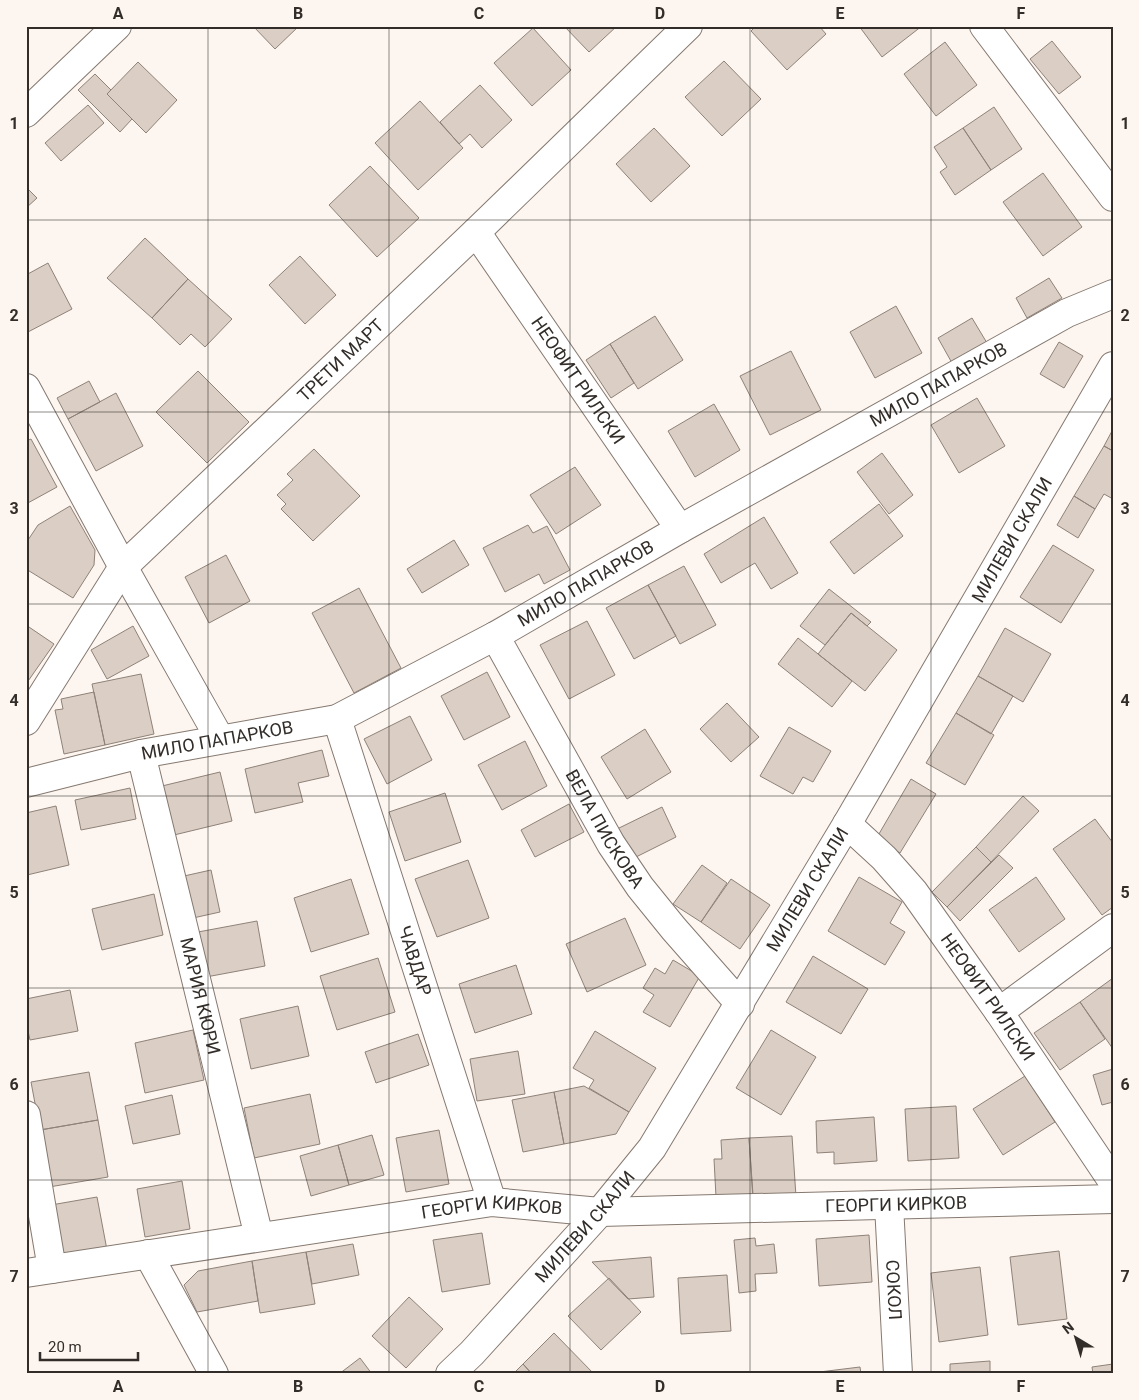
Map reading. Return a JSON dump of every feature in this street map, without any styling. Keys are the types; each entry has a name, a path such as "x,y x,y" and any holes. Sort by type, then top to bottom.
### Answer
{"street":[{"path":"26,113 117,26"},
{"name":"ТРЕТИ МАРТ","path":"26,721 123,567 476,232 688,26"},
{"path":"984,26 1113,197"},
{"name":"НЕОФИТ РИЛСКИ","path":"476,232 680,529"},
{"name":"МИЛО ПАПАРКОВ","path":"26,784 141,754 337,719 495,636 680,529 1066,313 1113,294"},
{"name":"МИЛЕВИ СКАЛИ","path":"450,1374 472,1353 600,1212 652,1148 848,824 1113,366"},
{"path":"26,388 123,567 220,739"},
{"name":"ВЕЛА ПИСКОВА","path":"495,636 611,844 651,901 740,1004"},
{"name":"ЧАВДАР","path":"337,719 492,1202"},
{"name":"МАРИЯ КЮРИ","path":"141,754 259,1237"},
{"name":"НЕОФИТ РИЛСКИ","path":"848,824 884,858 914,892 999,1012 1113,1182"},
{"path":"999,1012 1113,928"},
{"path":"26,1115 39,1271"},
{"name":"ГЕОРГИ КИРКОВ","path":"39,1271 492,1202 600,1212 1113,1199"},
{"name":"СОКОЛ","path":"889,1205 898,1374"},
{"path":"148,1254 214,1374"}],"building":[{"path":"253,26 299,26 275,49"},
{"path":"564,26 617,26 589,52"},
{"path":"756,26 819,26 826,34 787,70 751,31"},
{"path":"859,26 922,26 882,57"},
{"path":"533,28 571,70 532,106 494,63"},
{"path":"1052,41 1081,77 1059,94 1030,59"},
{"path":"945,42 977,85 936,116 904,74"},
{"path":"724,61 761,99 722,136 685,97"},
{"path":"138,62 177,100 146,133 107,94"},
{"path":"95,74 111,90 107,94 132,119 120,132 78,90"},
{"path":"480,85 512,120 482,148 470,134 459,144 440,122"},
{"path":"420,101 463,148 418,190 375,143"},
{"path":"88,105 104,123 61,161 45,143"},
{"path":"994,107 1022,149 991,170 963,128"},
{"path":"654,128 690,166 651,202 616,164"},
{"path":"963,128 991,170 955,195 940,172 947,167 934,147"},
{"path":"370,166 419,218 377,257 329,205"},
{"path":"1043,173 1082,227 1043,256 1003,202"},
{"path":"26,187 37,198 26,208"},
{"path":"145,238 188,279 152,318 107,278"},
{"path":"300,256 336,295 305,324 269,285"},
{"path":"48,263 72,309 26,333 26,275"},
{"path":"1049,278 1062,298 1027,318 1016,298"},
{"path":"188,279 232,319 205,347 191,334 180,345 152,318"},
{"path":"896,306 922,353 875,378 850,332"},
{"path":"655,316 683,360 638,389 610,344"},
{"path":"972,318 987,343 952,363 938,338"},
{"path":"1059,342 1083,356 1064,388 1040,374"},
{"path":"610,344 634,383 611,398 586,360"},
{"path":"791,351 821,410 770,435 740,376"},
{"path":"198,371 249,422 207,463 156,412"},
{"path":"89,381 100,402 68,419 57,398"},
{"path":"116,393 143,446 96,471 68,419"},
{"path":"977,398 1005,446 959,473 931,425"},
{"path":"714,404 740,450 695,477 668,431"},
{"path":"1113,432 1113,451 1104,446"},
{"path":"31,439 57,487 26,504 26,441"},
{"path":"1104,446 1113,451 1113,499 1104,494 1095,509 1074,496"},
{"path":"314,449 360,496 313,541 281,509 286,504 277,495 293,480 287,474"},
{"path":"882,453 913,495 889,514 857,472"},
{"path":"575,467 601,505 556,534 530,495"},
{"path":"1074,496 1095,509 1078,538 1057,525"},
{"path":"879,504 903,536 854,574 830,542"},
{"path":"70,506 95,550 94,565 73,598 26,569 26,543 38,525"},
{"path":"764,517 798,573 771,589 755,563 721,583 704,554"},
{"path":"528,525 533,533 547,526 570,570 544,584 539,574 505,592 483,548"},
{"path":"454,540 469,565 422,593 407,569"},
{"path":"1053,545 1094,570 1061,623 1020,597"},
{"path":"226,555 250,601 209,623 185,577"},
{"path":"684,566 716,625 680,644 648,585"},
{"path":"648,585 676,636 634,659 606,608"},
{"path":"359,588 401,668 354,693 312,613"},
{"path":"829,589 871,622 867,626 851,613 825,645 800,626"},
{"path":"851,613 897,650 865,691 818,654"},
{"path":"587,621 615,675 569,699 540,645"},
{"path":"26,625 54,644 26,684"},
{"path":"133,626 149,656 107,679 91,650"},
{"path":"1005,628 1051,654 1023,702 978,676"},
{"path":"798,638 852,681 832,707 778,664"},
{"path":"487,672 510,717 464,740 441,696"},
{"path":"141,674 154,734 105,745 92,684"},
{"path":"978,676 1013,696 991,734 956,713"},
{"path":"94,692 105,745 64,754 55,710 63,709 61,699"},
{"path":"727,703 759,737 731,762 700,729"},
{"path":"956,713 994,735 965,785 926,763"},
{"path":"410,716 432,760 387,784 364,739"},
{"path":"789,727 831,751 813,782 803,777 793,794 760,776"},
{"path":"645,729 671,772 627,799 601,757"},
{"path":"525,741 547,786 502,810 478,765"},
{"path":"322,750 329,776 298,783 303,802 255,813 245,769"},
{"path":"220,772 232,821 174,835 162,786"},
{"path":"911,779 936,794 900,853 876,839"},
{"path":"130,788 136,819 81,830 75,800"},
{"path":"445,793 461,842 405,861 389,812"},
{"path":"1023,796 1039,811 991,862 976,847"},
{"path":"569,804 584,832 535,857 521,830"},
{"path":"56,806 69,865 27,875 26,813"},
{"path":"662,807 676,837 630,860 615,830"},
{"path":"1095,819 1113,843 1113,907 1102,915 1053,849"},
{"path":"976,847 991,862 947,907 932,892"},
{"path":"999,855 1013,868 960,921 947,907"},
{"path":"468,860 489,918 437,937 415,879"},
{"path":"702,865 727,883 701,922 673,904"},
{"path":"211,870 220,912 193,918 184,876"},
{"path":"859,877 902,902 890,923 905,932 885,965 828,931"},
{"path":"1036,877 1065,919 1019,952 989,910"},
{"path":"351,879 369,934 311,952 294,898"},
{"path":"731,879 770,905 740,949 701,922"},
{"path":"154,894 163,935 102,950 92,909"},
{"path":"625,918 646,965 587,992 566,944"},
{"path":"257,921 265,966 206,977 198,932"},
{"path":"813,956 868,989 841,1034 786,1002"},
{"path":"378,958 395,1012 337,1030 320,976"},
{"path":"673,960 700,976 670,1027 643,1012 654,995 643,988 655,968 665,974"},
{"path":"516,965 532,1014 475,1033 459,984"},
{"path":"1113,978 1113,1049 1080,1002"},
{"path":"70,990 78,1031 30,1040 26,1022 26,999"},
{"path":"1080,1002 1105,1039 1060,1070 1034,1033"},
{"path":"298,1006 309,1056 251,1069 240,1019"},
{"path":"193,1030 204,1080 145,1093 135,1043"},
{"path":"771,1030 816,1057 781,1115 736,1088"},
{"path":"595,1031 656,1068 629,1112 589,1088 594,1080 573,1068"},
{"path":"418,1034 429,1065 376,1083 365,1052"},
{"path":"518,1051 525,1094 477,1101 470,1059"},
{"path":"1113,1069 1113,1102 1102,1105 1093,1075"},
{"path":"89,1072 98,1120 40,1130 31,1082"},
{"path":"1025,1076 1055,1122 1003,1155 973,1109"},
{"path":"584,1086 629,1112 616,1134 564,1144 554,1092"},
{"path":"554,1092 564,1144 523,1152 512,1100"},
{"path":"310,1094 320,1144 254,1158 244,1108"},
{"path":"172,1095 180,1134 133,1144 125,1106"},
{"path":"956,1106 959,1158 908,1161 905,1109"},
{"path":"874,1117 877,1161 834,1164 834,1152 817,1153 816,1121"},
{"path":"98,1120 108,1177 49,1187 40,1130"},
{"path":"439,1130 449,1184 406,1192 396,1138"},
{"path":"372,1135 384,1175 349,1185 338,1145"},
{"path":"792,1136 796,1197 753,1200 749,1138"},
{"path":"749,1138 753,1195 716,1197 714,1159 722,1159 721,1140"},
{"path":"338,1145 349,1185 311,1196 300,1156"},
{"path":"182,1181 190,1229 145,1237 137,1189"},
{"path":"97,1197 107,1250 60,1258 51,1205"},
{"path":"482,1233 490,1284 442,1292 433,1240"},
{"path":"869,1235 872,1282 819,1286 816,1239"},
{"path":"755,1238 756,1246 774,1244 777,1273 755,1274 756,1291 739,1293 734,1240"},
{"path":"353,1244 359,1275 312,1284 306,1252"},
{"path":"1059,1251 1067,1319 1018,1325 1010,1257"},
{"path":"306,1252 315,1304 260,1313 252,1261"},
{"path":"651,1257 654,1297 628,1299 592,1262"},
{"path":"252,1261 258,1301 197,1312 184,1285 198,1271"},
{"path":"980,1267 988,1335 939,1342 931,1273"},
{"path":"727,1275 731,1331 681,1334 678,1278"},
{"path":"609,1278 641,1312 601,1350 568,1316"},
{"path":"409,1297 443,1329 406,1368 372,1336"},
{"path":"554,1333 594,1374 532,1374 523,1364"},
{"path":"360,1358 372,1374 339,1374"},
{"path":"990,1361 990,1374 950,1374 950,1364"},
{"path":"523,1364 532,1374 513,1374"},
{"path":"1113,1364 1113,1374 1093,1374 1092,1367"},
{"path":"860,1367 861,1374 803,1374"}]}
